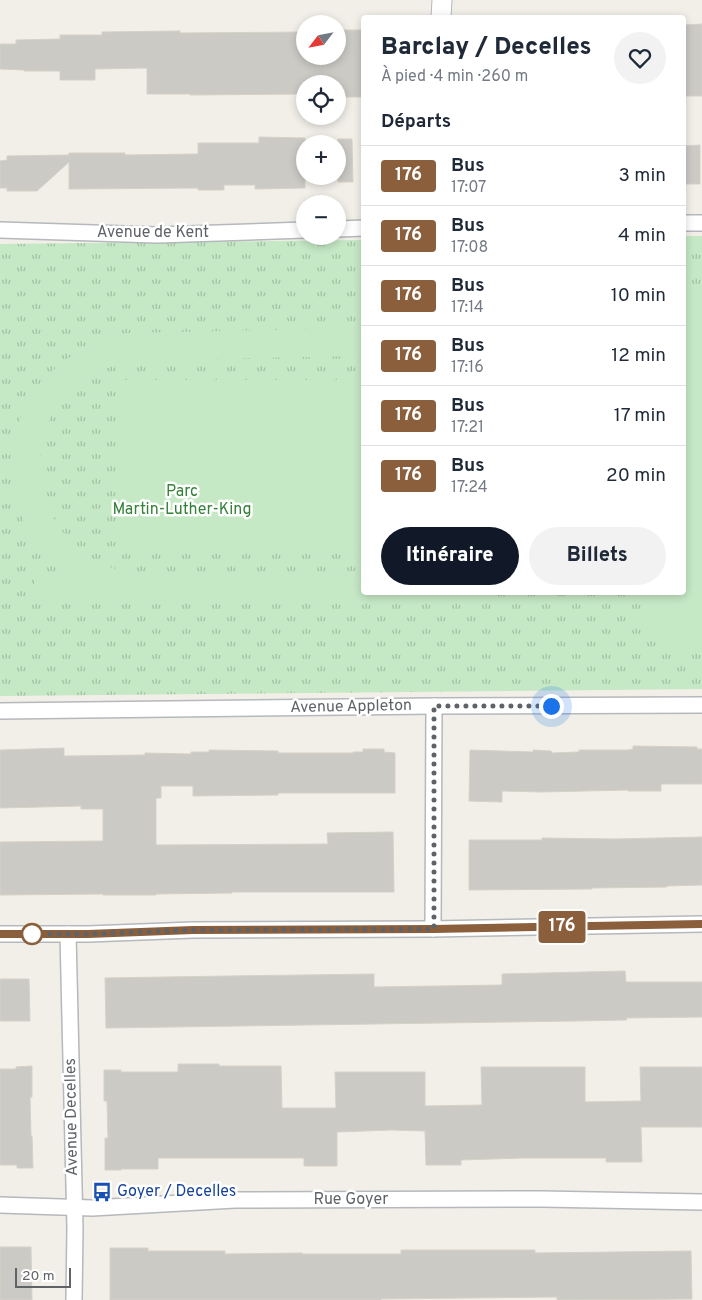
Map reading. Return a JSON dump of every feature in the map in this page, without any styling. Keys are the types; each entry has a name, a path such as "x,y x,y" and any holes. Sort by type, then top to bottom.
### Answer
{"street":[{"path":"441,15 442,0"},
{"path":"686,223 702,223"},
{"path":"346,229 361,228"},
{"name":"Avenue de Kent","path":"0,230 158,235 296,230"},
{"name":"Avenue Appleton","path":"0,711 702,705"},
{"path":"434,706 434,929"},
{"path":"0,934 702,924"},
{"name":"Avenue Decelles","path":"68,934 75,1208 74,1300"},
{"name":"Rue Goyer","path":"0,1205 75,1208 245,1200 702,1202"}],"green space":[{"name":"Parc Martin-Luther-King","path":"686,236 702,236 702,689 0,696 0,244 296,241 296,245 346,245 346,240 361,240 361,595 686,595"},
{"path":"686,289 702,289 702,649 672,649 644,621 643,595 686,595"},
{"path":"361,328 361,356 144,360 107,368 74,387 60,402 50,420 43,438 40,458 45,497 52,515 68,539 80,551 111,568 137,573 361,571 361,595 488,595 488,597 35,602 34,574 65,574 47,557 32,537 17,503 13,487 13,456 19,423 42,383 55,368 90,345 126,333"},
{"path":"117,380 361,380 361,548 118,551"}],"building":[{"path":"702,24 702,96 686,96 686,25"},
{"path":"346,30 361,30 361,97 346,97 346,75 296,75 296,94 190,95 147,94 147,68 95,69 95,80 60,80 60,71 0,69 0,44 16,44 16,40 60,39 60,35 102,35 102,32 180,31 180,33 296,32 296,65 346,65"},
{"path":"259,137 296,138 296,185 305,185 305,188 255,189 255,185 224,185 224,190 198,190 198,188 69,189 69,162 37,191 7,191 7,188 0,188 0,161 7,160 7,156 69,155 69,153 125,153 125,155 198,154 198,143 259,143"},
{"path":"346,139 352,139 353,182 346,182"},
{"path":"700,145 700,184 686,184 686,146"},
{"path":"633,746 697,747 697,749 702,749 702,784 661,784 661,791 502,791 502,802 469,801 470,750 533,752 533,750 551,751 552,753 579,752 579,750 628,750 633,749"},
{"path":"64,748 64,756 145,755 145,753 191,754 191,752 209,752 209,750 278,751 278,753 353,753 363,752 363,749 384,749 384,752 395,753 395,793 278,793 278,795 193,796 193,786 161,786 161,798 156,798 156,845 328,844 327,833 393,832 394,892 0,895 0,842 103,841 103,809 81,809 81,806 0,808 0,750"},
{"path":"702,837 702,885 592,889 469,890 469,840"},
{"path":"625,971 626,982 702,982 702,1017 576,1021 106,1028 105,978 374,974 374,987 502,985 502,974"},
{"path":"0,979 29,979 30,1021 0,1021"},
{"path":"178,1064 281,1066 282,1108 336,1108 335,1072 425,1072 425,1106 482,1105 481,1067 585,1067 585,1102 641,1101 640,1067 702,1067 702,1127 641,1127 642,1162 606,1162 606,1158 524,1158 461,1160 461,1165 426,1165 425,1131 391,1130 337,1132 337,1166 304,1166 304,1158 158,1158 158,1169 105,1170 105,1138 108,1138 107,1101 104,1101 104,1070 121,1070 121,1072 178,1072"},
{"path":"32,1066 32,1097 30,1097 33,1168 17,1168 17,1165 0,1165 0,1069"},
{"path":"0,1247 31,1247 32,1300 0,1300"},
{"path":"110,1248 148,1248 148,1251 225,1251 225,1254 401,1254 401,1250 535,1250 535,1253 691,1251 692,1299 557,1300 557,1297 381,1300 110,1300"}],"bus line":[{"name":"176","path":"0,934 702,924"}],"place":[{"name":"Goyer / Decelles","path":"102,1192"}],"route":[{"path":"32,934 193,930 434,929 434,706 551,706"}]}
